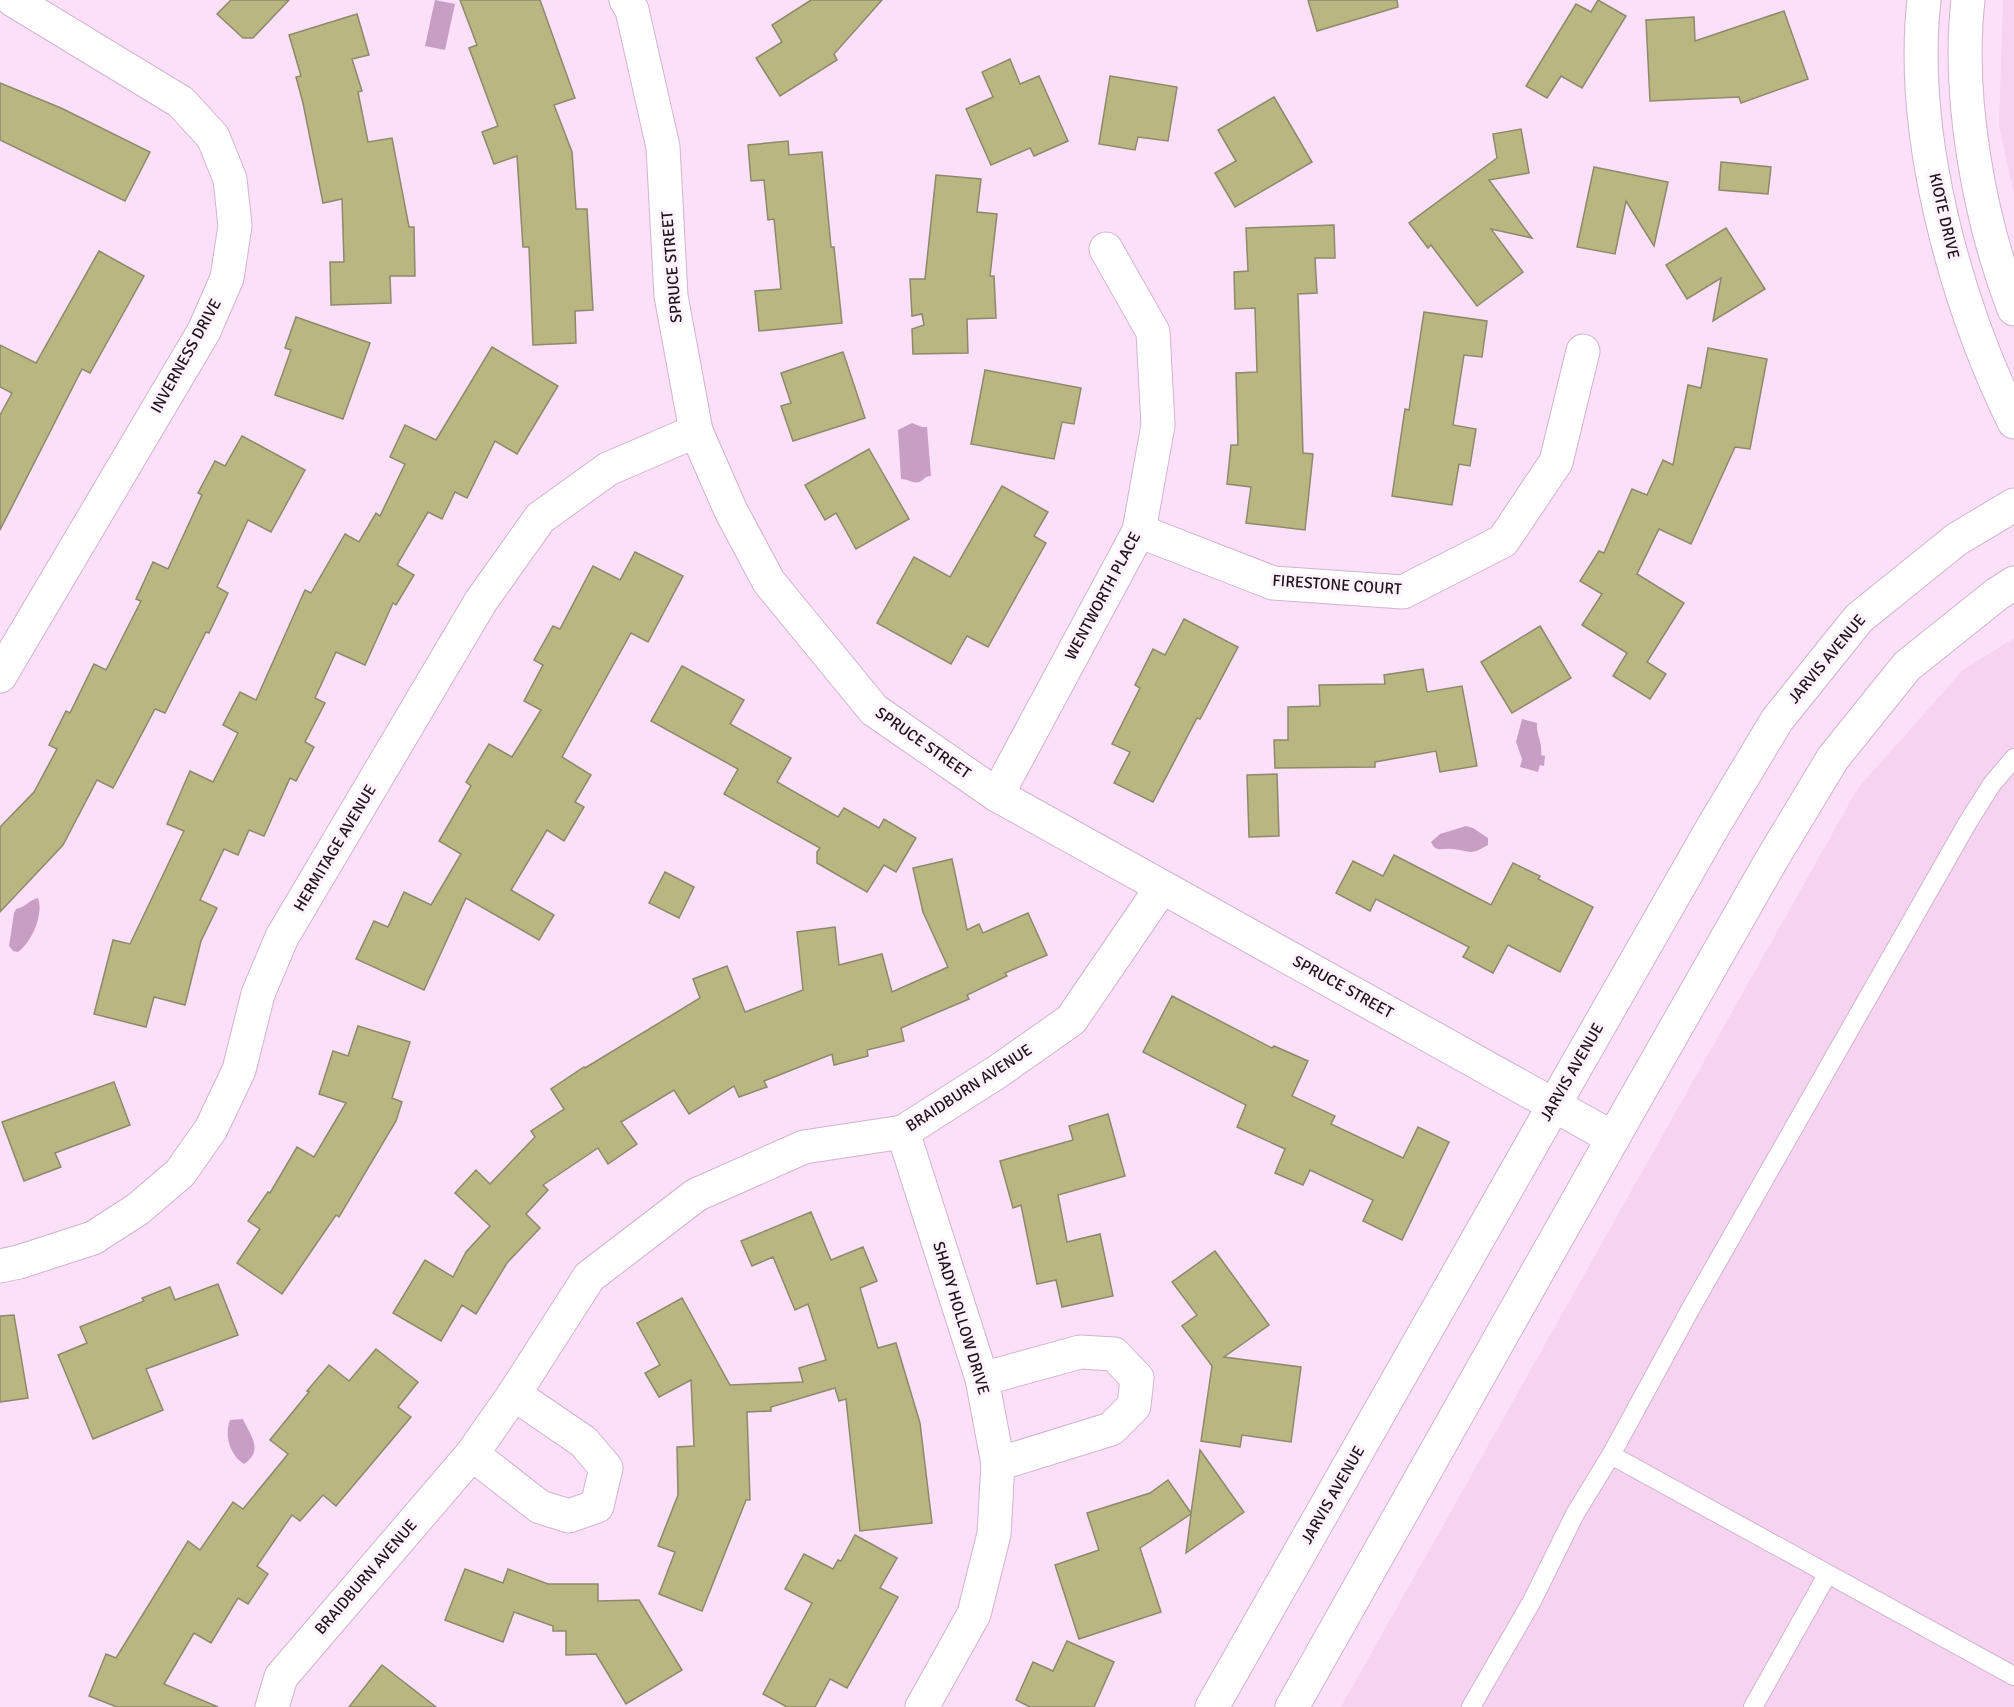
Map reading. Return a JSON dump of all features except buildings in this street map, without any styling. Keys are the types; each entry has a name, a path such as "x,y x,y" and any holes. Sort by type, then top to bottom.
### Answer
{"street":[{"name":"INVERNESS DRIVE","path":"0,676 204,331 227,278 235,226 230,179 213,137 181,102 13,0"},
{"name":"KIOTE DRIVE","path":"1924,0 1921,25 1924,124 1942,222 1967,308 1998,390 2014,422"},
{"path":"1968,0 1965,26 1968,119 1985,212 2014,309"},
{"name":"SPRUCE STREET","path":"638,3 663,147 671,296 696,431 730,510 769,582 874,710 997,795 1612,1138"},
{"name":"WENTWORTH PLACE","path":"997,795 1139,531 1158,424 1153,332 1106,249"},
{"name":"FIRESTONE COURT","path":"1139,531 1273,583 1403,592 1503,541 1556,462 1583,351"},
{"name":"HERMITAGE AVENUE","path":"0,1266 93,1239 138,1209 180,1173 211,1129 239,1070 258,994 282,938 481,601 540,518 608,469 696,431"},
{"name":"JARVIS AVENUE","path":"1212,1707 1714,825 1777,720 1859,618 1957,539 2014,505"},
{"path":"1292,1707 1612,1138 1772,859 1833,758 1907,666 2014,583"},
{"name":"BRAIDBURN AVENUE","path":"272,1707 281,1677 472,1454 514,1394 589,1277 696,1195 804,1147 903,1132 997,1072 1071,1020 1162,887"},
{"name":"SHADY HOLLOW DRIVE","path":"903,1132 982,1379 998,1464 994,1534 974,1614 922,1707"},
{"path":"982,1379 1080,1352 1114,1354 1137,1378 1134,1406 1111,1429 998,1464"},
{"path":"472,1454 540,1507 569,1516 597,1506 606,1468 584,1442 514,1394"}],"lane":[{"path":"1471,1707 1532,1601 1575,1514 1611,1455 1691,1308 1968,822 1992,784 2014,758"},
{"path":"1611,1455 2014,1676"},
{"path":"1753,1707 1827,1575"}],"shaded area":[{"path":"435,0 455,4 445,50 425,46"},
{"path":"2003,0 2014,0 2014,194 1999,126"},
{"path":"912,423 927,427 931,476 917,482 901,479 898,430"},
{"path":"2014,638 2014,1707 1341,1707 1858,788 1963,670"},
{"path":"1522,719 1537,723 1541,755 1545,756 1544,766 1540,765 1538,772 1520,767 1522,759 1516,742"},
{"path":"1466,826 1488,838 1488,845 1470,852 1437,849 1431,842 1440,834"},
{"path":"38,898 39,912 36,927 28,942 18,952 13,951 9,946 14,913 16,909"},
{"path":"243,1419 255,1448 250,1459 244,1464 235,1456 228,1439 230,1420"}]}
